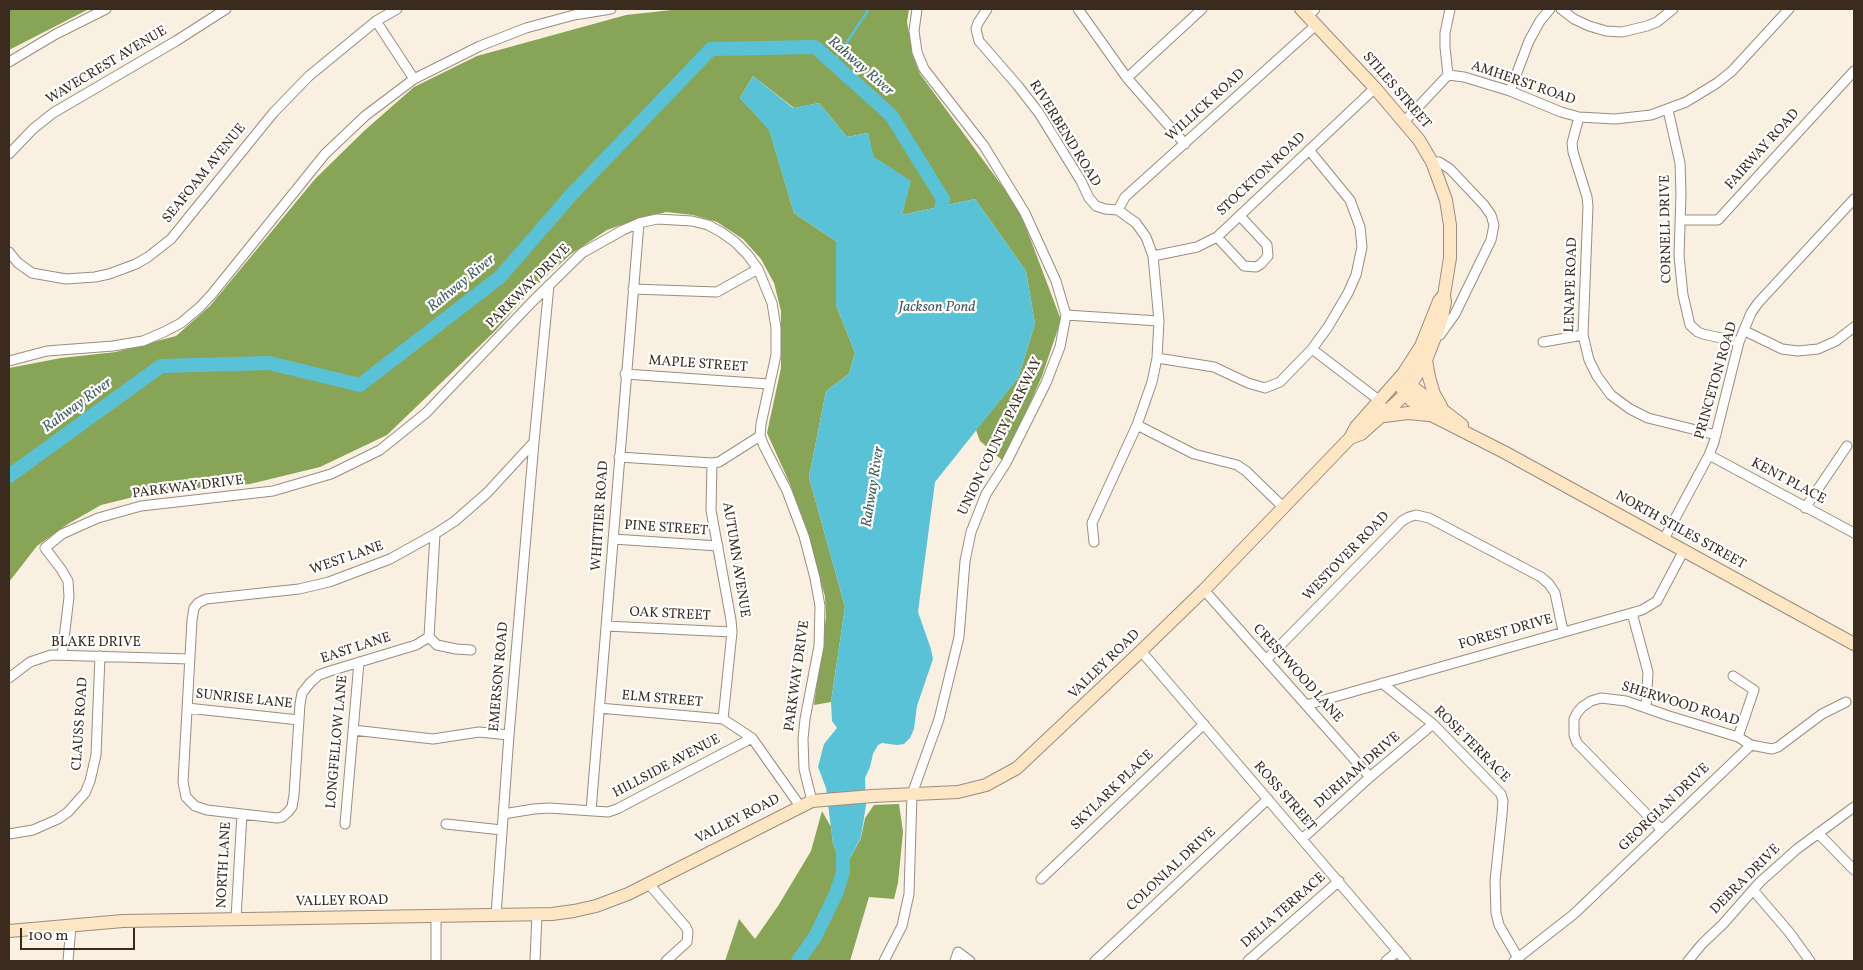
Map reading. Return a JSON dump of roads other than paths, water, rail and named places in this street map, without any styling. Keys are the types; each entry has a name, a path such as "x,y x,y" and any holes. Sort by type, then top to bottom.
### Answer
{"street":[{"path":"9,62 56,34 106,9"},
{"name":"WAVECREST AVENUE","path":"9,154 33,129 53,113 176,41 226,9"},
{"name":"SEAFOAM AVENUE","path":"9,252 32,273 66,279 109,274 123,270 148,257 180,228 274,112 309,76 376,21 397,9"},
{"path":"9,361 47,352 113,346 143,341 181,323 212,294 325,154 365,116 414,79 480,46 526,28 574,15 611,9"},
{"name":"UNION COUNTY PARKWAY","path":"912,794 939,719 959,637 965,561 971,532 986,494 1006,463 1046,383 1060,347 1066,315 1056,281 1025,213 984,146 924,69 917,52 914,31 917,9"},
{"name":"RIVERBEND ROAD","path":"987,9 976,29 979,41 1039,113 1081,181 1089,198 1096,206 1118,210 1136,223 1146,237 1153,256 1159,320 1157,358 1152,382 1137,425 1092,523 1094,542"},
{"path":"1078,9 1126,78 1185,144"},
{"path":"1126,78 1202,9"},
{"path":"1404,122 1448,75 1445,33 1450,9"},
{"path":"1510,91 1529,41 1540,21 1550,9"},
{"path":"1562,9 1574,19 1589,26 1606,31 1622,32 1656,22 1673,9"},
{"name":"AMHERST ROAD","path":"1448,75 1464,77 1510,91 1561,112 1579,117 1615,120 1633,118 1668,110 1686,102 1717,83 1732,70 1790,9"},
{"name":"WILLICK ROAD","path":"1118,210 1126,197 1185,144 1310,15"},
{"name":"STILES STREET","path":"1310,15 1419,140 1432,162 1446,200 1450,225 1450,258 1444,295 1445,302 1434,343 1408,390"},
{"path":"376,21 414,79"},
{"name":"FAIRWAY ROAD","path":"1680,220 1718,220 1854,71"},
{"name":"STOCKTON ROAD","path":"1153,256 1197,247 1217,237 1375,88"},
{"name":"CORNELL DRIVE","path":"1668,110 1680,162 1679,256 1683,296 1690,325 1703,334 1739,342"},
{"name":"LENAPE ROAD","path":"1579,117 1572,142 1588,206 1583,335 1589,360 1597,376 1611,395 1630,409 1648,418 1716,435"},
{"path":"1157,358 1214,367 1248,383 1265,388 1280,382 1312,349 1328,327 1348,293 1356,276 1362,247 1360,227 1350,200 1310,150"},
{"path":"1432,162 1439,162 1450,169 1484,205 1491,215 1494,225 1491,240 1455,314 1434,343"},
{"name":"PRINCETON ROAD","path":"1664,539 1709,455 1716,435 1739,342 1751,313 1758,303 1854,199"},
{"path":"1217,237 1244,266 1256,267 1261,264 1268,256 1267,245 1240,216"},
{"name":"PARKWAY DRIVE","path":"62,655 69,597 68,581 45,548 62,534 98,518 140,506 273,491 331,474 380,450 426,413 582,253 639,223 657,219 676,219 708,225 735,242 747,254 758,269 772,303 776,328 776,355 760,436 787,491 804,536 816,578 820,606 819,646 803,739 804,768 811,802"},
{"name":"WHITTIER ROAD","path":"591,811 625,374 639,223"},
{"path":"633,288 716,292 758,269"},
{"path":"534,442 549,285"},
{"name":"STILES STREET","path":"1397,382 1421,346 1439,301 1444,295"},
{"path":"1066,315 1159,320"},
{"path":"1745,331 1782,349 1798,352 1818,349 1836,341 1854,327"},
{"path":"1543,342 1583,335"},
{"path":"1312,349 1380,401 1384,416 1408,413 1437,413 1426,360"},
{"name":"MAPLE STREET","path":"625,374 769,384"},
{"name":"NORTH STILES STREET","path":"1397,382 1408,390 1420,408 1437,413 1484,443 1664,539 1854,644"},
{"name":"VALLEY ROAD","path":"9,932 123,921 496,915 574,911 616,899 811,802 872,796 958,792 986,785 1018,768 1204,590 1350,438 1356,427 1397,382"},
{"name":"VALLEY ROAD","path":"1350,438 1361,434 1384,416 1408,390"},
{"path":"1137,425 1194,454 1237,465 1246,471 1283,507"},
{"path":"619,457 719,462 760,436"},
{"name":"WEST LANE","path":"242,814 208,810 195,806 186,798 183,782 194,608 198,603 206,599 299,589 329,582 390,559 455,521 486,493 534,442"},
{"name":"EMERSON ROAD","path":"496,915 508,735 534,442"},
{"path":"1805,508 1847,446"},
{"name":"KENT PLACE","path":"1709,455 1854,533"},
{"name":"AUTUMN AVENUE","path":"712,463 711,501 732,632 724,719"},
{"name":"WESTOVER ROAD","path":"1266,660 1402,521 1409,516 1416,515 1429,518 1541,577 1550,584 1555,593 1563,631"},
{"path":"435,534 429,637 437,645 471,650"},
{"name":"PINE STREET","path":"613,539 718,546"},
{"name":"FOREST DRIVE","path":"1306,705 1642,610 1657,601 1684,550"},
{"name":"CRESTWOOD LANE","path":"1204,590 1370,777"},
{"path":"1632,613 1648,672 1646,708"},
{"name":"OAK STREET","path":"606,626 732,632"},
{"name":"EAST LANE","path":"242,814 276,818 282,817 292,807 302,693 310,683 319,675 416,645 429,637"},
{"name":"ROSS STREET","path":"1141,651 1406,961"},
{"name":"BLAKE DRIVE","path":"9,678 30,662 51,655 190,659"},
{"name":"CLAUSS ROAD","path":"9,834 33,830 58,820 85,793 96,756 100,656"},
{"name":"LONGFELLOW LANE","path":"345,824 359,662"},
{"path":"1733,676 1754,690 1738,737"},
{"name":"ROSE TERRACE","path":"1382,683 1433,724 1501,794 1503,800 1502,815 1495,881 1496,913 1499,925 1516,960"},
{"name":"SHERWOOD ROAD","path":"1662,830 1578,743 1574,736 1574,720 1577,713 1591,701 1611,698 1626,701 1738,737 1751,745"},
{"path":"1751,745 1772,748 1778,746 1822,714 1846,702"},
{"name":"SUNRISE LANE","path":"187,708 299,720"},
{"name":"ELM STREET","path":"599,708 724,719"},
{"path":"724,719 752,738 811,802"},
{"name":"SKYLARK PLACE","path":"1041,878 1204,724"},
{"name":"DURHAM DRIVE","path":"1302,839 1370,777 1433,724"},
{"path":"353,730 433,739 479,732 508,735"},
{"name":"HILLSIDE AVENUE","path":"503,814 542,808 608,812 752,738"},
{"name":"GEORGIAN DRIVE","path":"1516,960 1574,914 1751,745"},
{"path":"884,961 902,926 909,894 912,794"},
{"name":"COLONIAL DRIVE","path":"1095,961 1268,799"},
{"name":"DEBRA DRIVE","path":"1694,959 1753,890 1773,870 1818,833 1854,807"},
{"name":"NORTH LANE","path":"236,918 242,814"},
{"path":"446,824 502,830"},
{"path":"1818,833 1854,870"},
{"name":"DELIA TERRACE","path":"1248,961 1339,881"},
{"path":"648,883 686,927 688,932 686,942 666,961"},
{"path":"1753,890 1789,932 1810,961"},
{"path":"535,961 537,914"},
{"path":"436,916 436,961"},
{"path":"68,961 71,926"},
{"path":"1386,961 1398,951"},
{"path":"955,961 958,952 970,961"}],"water":[{"name":"Jackson Pond","path":"753,76 793,108 819,103 847,137 868,133 874,157 911,181 902,215 975,199 1026,271 1035,324 1018,378 935,482 918,612 933,659 917,706 914,729 910,738 904,744 882,743 878,745 873,754 865,778 866,805 861,837 843,872 833,844 826,788 818,767 824,744 837,728 832,721 831,702 845,607 809,477 826,391 849,374 855,353 836,305 836,241 794,213 769,130 740,98"}],"waterway":[{"path":"833,63 869,9"},
{"name":"Rahway River","path":"9,476 161,366 269,363 360,385 500,277 572,194 711,49 815,47 891,115 943,199 938,226"},
{"name":"Rahway River","path":"798,961 815,937 836,894 843,872 843,853"}]}
